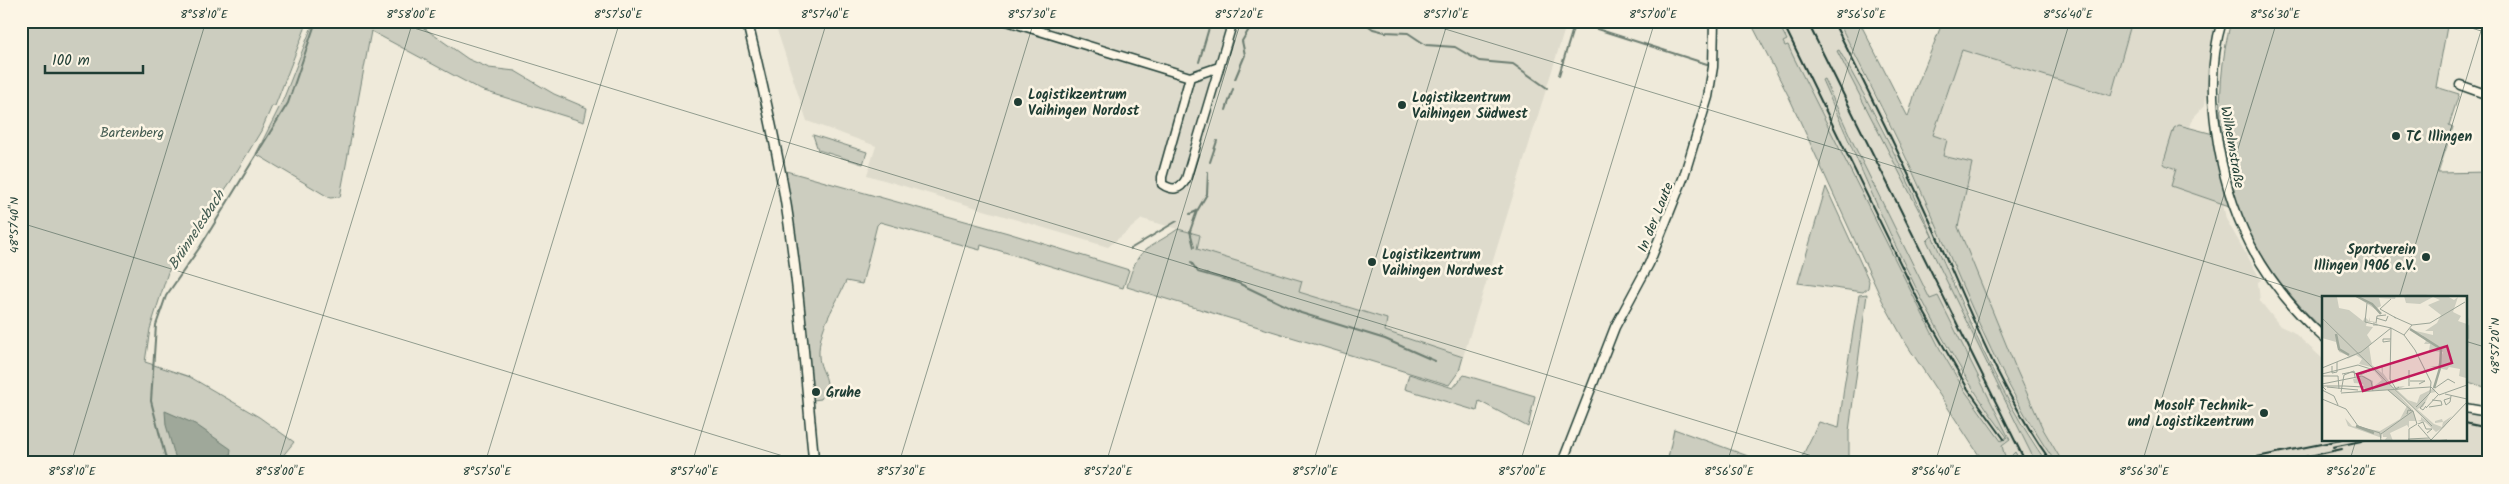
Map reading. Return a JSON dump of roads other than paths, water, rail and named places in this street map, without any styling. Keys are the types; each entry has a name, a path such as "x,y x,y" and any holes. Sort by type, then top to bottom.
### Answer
{"main road":[{"path":"747,21 784,193 802,339 814,463"}],"street":[{"path":"1007,21 1190,77 1219,67"},
{"path":"1190,77 1162,177 1162,184 1168,188 1175,189 1182,185 1186,179 1233,21"},
{"name":"In der Laute","path":"1562,463 1615,327 1649,264 1684,176 1708,97 1713,67 1714,21"},
{"name":"Wilhelmstraße","path":"2222,21 2214,63 2212,90 2219,154 2227,192 2241,229 2255,256 2289,303 2322,336"},
{"path":"2460,85 2488,95"},
{"path":"2466,408 2488,412"}],"waterway":[{"name":"Brünnelesbach","path":"167,463 151,401 156,325 166,296 200,247 288,103 316,21"},
{"path":"1199,62 1211,21"},
{"path":"1235,79 1245,55 1242,41 1254,21"},
{"path":"1362,21 1373,29 1385,32 1408,33 1426,45 1455,47 1479,61 1513,64 1547,88"},
{"path":"1559,75 1575,22 1707,64"},
{"path":"1226,110 1233,89"},
{"path":"1210,162 1217,141"},
{"path":"1194,247 1190,231 1197,211 1207,194 1208,172"},
{"path":"1190,214 1197,211"},
{"path":"1130,249 1177,221"},
{"path":"1191,262 1198,272 1238,283 1301,313 1385,339 1435,361"}],"railway":[{"path":"1782,21 1925,314 1968,389 2004,439"},
{"path":"1807,21 2026,463"},
{"path":"1833,21 1910,177 2001,378 2033,436 2052,463"},
{"path":"2466,423 2488,428"},
{"path":"2227,463 2331,442"},
{"path":"2333,447 2357,442"},
{"path":"2277,463 2342,449"}],"place":[{"name":"Logistikzentrum Vaihingen Nordost","path":"1018,102"},
{"name":"Logistikzentrum Vaihingen Südwest","path":"1402,105"},
{"name":"TC Illingen","path":"2396,136"},
{"name":"Sportverein Illingen 1906 e.V.","path":"2426,257"},
{"name":"Logistikzentrum Vaihingen Nordwest","path":"1372,262"},
{"name":"Gruhe","path":"816,392"},
{"name":"Mosolf Technik- und Logistikzentrum","path":"2264,413"}],"park label":[{"name":"Bartenberg","path":"132,132"}]}
